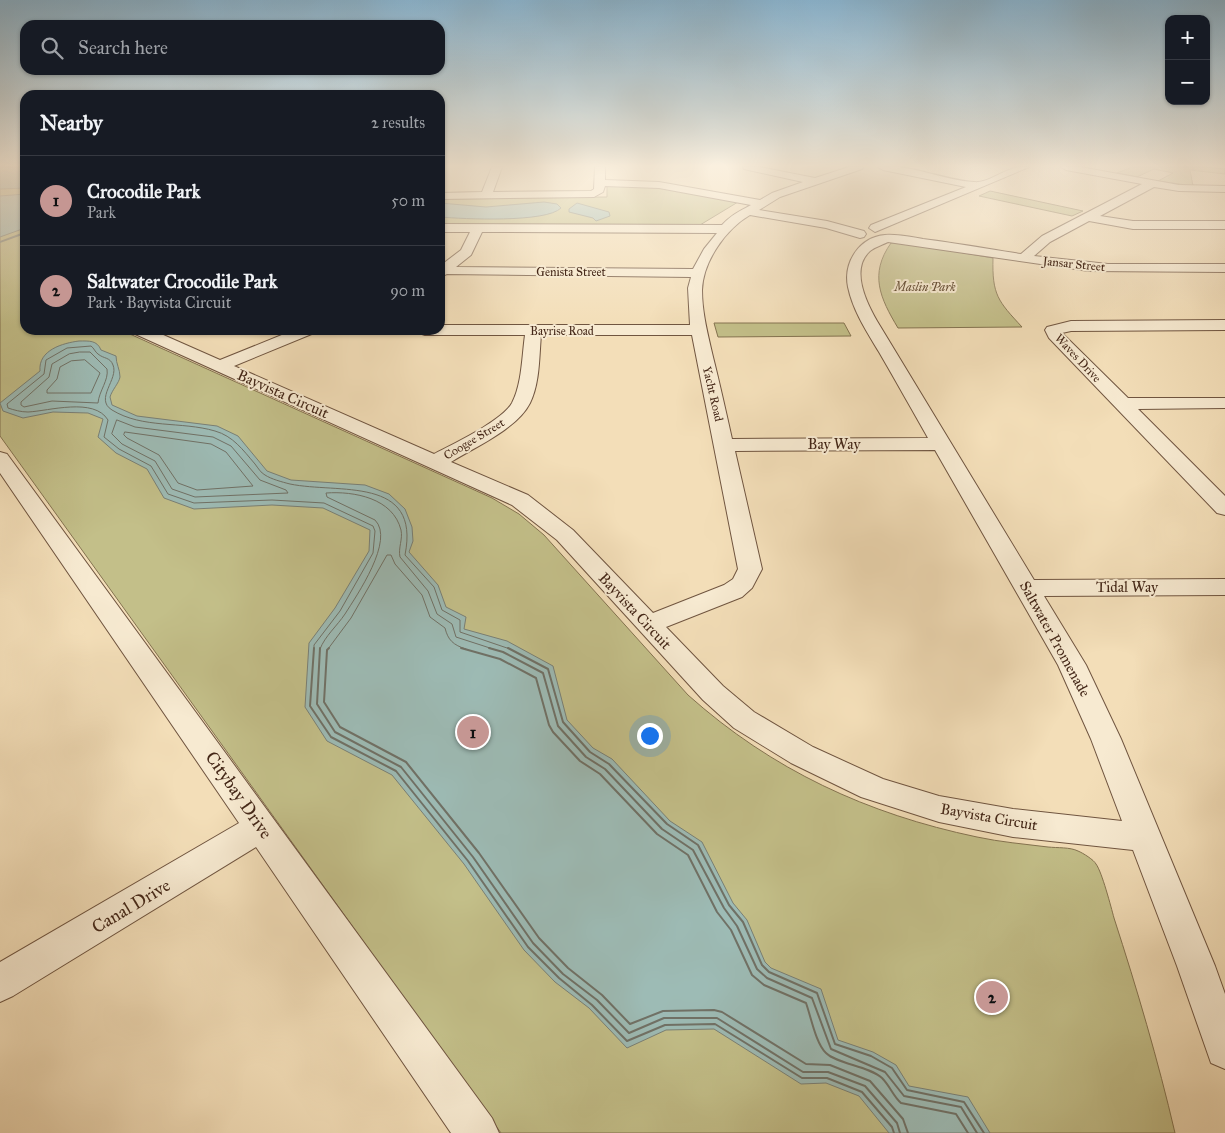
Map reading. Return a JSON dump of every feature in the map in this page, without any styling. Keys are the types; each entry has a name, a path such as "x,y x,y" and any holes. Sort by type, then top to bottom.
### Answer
{"street":[{"name":"Yacht Road","path":"648,624 732,591 748,576 750,569 699,330 694,297 698,273 706,255 733,220"},
{"name":"Jansar Street","path":"806,220 1025,258 1105,268 1225,268"},
{"path":"879,234 908,220"},
{"path":"1025,258 1036,246 1046,239 1083,220"},
{"path":"1099,220 1133,225 1225,225"},
{"path":"445,228 692,227 725,229"},
{"path":"445,270 466,252 478,228"},
{"name":"Saltwater Promenade","path":"879,234 856,263 855,290 859,301 868,321 943,444 1072,664 1145,837 1196,966 1225,1050"},
{"name":"Genista Street","path":"445,272 698,273"},
{"name":"Waves Drive","path":"1225,325 1071,326 1055,328 1053,330 1055,335 1225,508"},
{"name":"Bayrise Road","path":"445,330 699,330"},
{"name":"Coogee Street","path":"437,462 502,423 518,409 523,395 533,331"},
{"name":"Bayvista Circuit","path":"150,335 501,490 536,511 565,536 706,686 744,720 802,756 872,788 939,809 1004,822 1145,837"},
{"path":"219,366 296,335"},
{"path":"1122,404 1225,403"},
{"name":"Bay Way","path":"725,445 943,444"},
{"name":"Citybay Drive","path":"0,458 477,1133"},
{"name":"Tidal Way","path":"1028,588 1225,587"},
{"name":"Canal Drive","path":"0,983 261,827"}],"green space":[{"path":"0,220 20,220 20,335 132,335 492,498 519,514 544,535 688,695 753,746 787,767 823,786 897,816 986,839 1071,849 1080,852 1095,862 1106,890 1147,1025 1175,1133 501,1133 0,436"},
{"path":"445,220 708,220 700,225 445,226"},
{"name":"Maslin Park","path":"901,242 993,258 995,289 998,297 1022,327 898,328 882,296 879,276 884,254 891,243"},
{"path":"714,323 844,323 851,336 718,337"}],"water":[{"path":"0,220 20,220 20,230 0,237"},
{"path":"79,341 95,343 101,350 116,356 120,377 110,397 112,405 137,416 217,426 238,436 267,471 291,480 365,485 389,494 405,509 412,527 413,541 409,552 438,585 446,607 466,617 464,629 507,641 553,666 567,720 593,748 612,759 670,821 702,842 733,903 747,920 765,962 771,968 821,989 838,1040 873,1052 896,1065 909,1086 968,1097 990,1133 889,1133 859,1096 826,1083 801,1084 714,1029 666,1030 627,1048 589,1008 555,982 524,950 464,864 392,775 327,741 305,707 309,643 335,608 369,551 370,530 323,508 272,505 194,509 164,498 147,469 116,453 98,437 103,419 88,413 53,412 23,418 3,411 0,403 40,371 40,364 47,353 59,346"}],"waterway":[{"path":"0,242 20,235"}],"place":[{"name":"Crocodile Park","path":"473,732"},
{"name":"Saltwater Crocodile Park","path":"992,997"}]}
